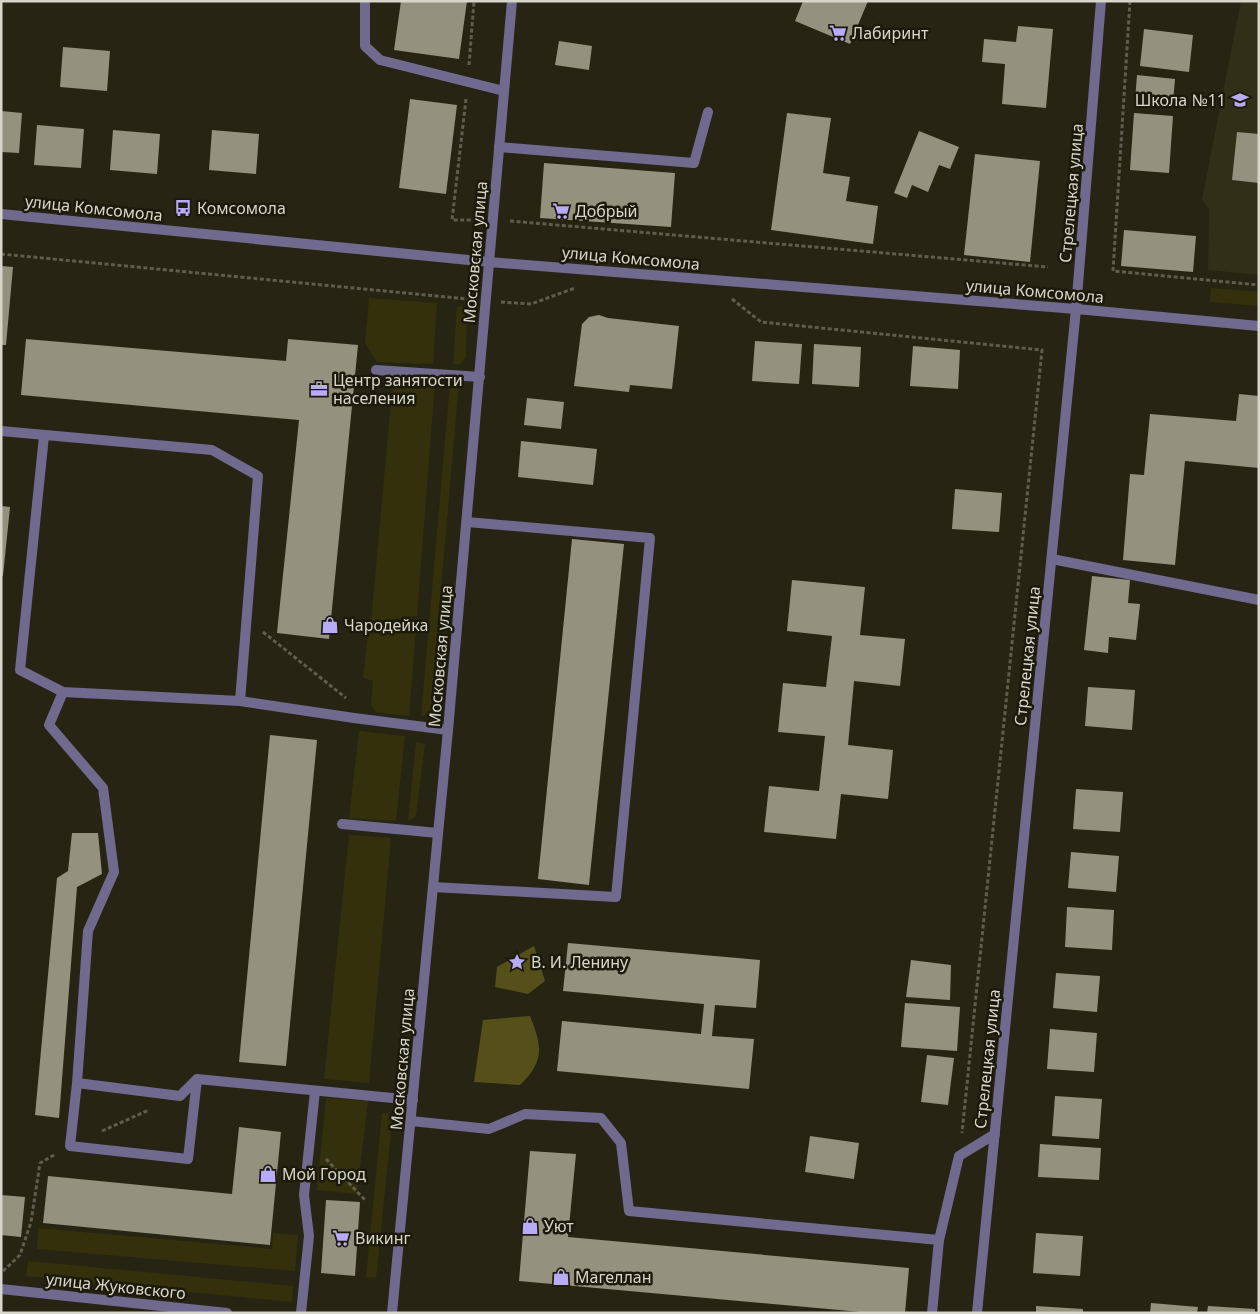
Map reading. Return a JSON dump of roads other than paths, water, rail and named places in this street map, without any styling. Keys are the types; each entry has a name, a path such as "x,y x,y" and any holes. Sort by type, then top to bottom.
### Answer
{"street":[{"path":"365,1 365,46 380,60 504,91"},
{"name":"Московская улица","path":"392,1313 448,730 512,1"},
{"name":"Стрелецкая улица","path":"977,1313 1076,309 1101,1"},
{"path":"499,147 694,163 708,112"},
{"name":"улица Комсомола","path":"1,214 489,262 1076,309 1259,326"},
{"path":"376,370 480,377"},
{"path":"1,431 212,450 258,476 240,701"},
{"path":"44,436 20,670 63,692 240,701 448,730"},
{"path":"433,887 616,897 650,538 467,522"},
{"path":"1052,559 1259,600"},
{"path":"63,692 49,725 104,788 114,872 88,931 77,1083 70,1146 188,1158 197,1079"},
{"path":"342,824 438,833"},
{"path":"77,1083 180,1096 197,1079"},
{"path":"197,1079 412,1100"},
{"path":"301,1313 309,1236 304,1195 315,1091"},
{"path":"411,1121 489,1129 525,1114 601,1118 621,1143 629,1211 938,1240"},
{"path":"932,1313 938,1240 959,1156 995,1134"},
{"name":"улица Жуковского","path":"1,1290 227,1313"}],"place":[{"name":"Лабиринт","path":"838,33"},
{"name":"Школа №11","path":"1240,100"},
{"name":"Комсомола","path":"183,208"},
{"name":"Добрый","path":"561,211"},
{"name":"Центр занятости населения","path":"319,389"},
{"name":"Чародейка","path":"330,625"},
{"name":"В. И. Ленину","path":"517,962"},
{"name":"Мой Город","path":"268,1174"},
{"name":"Уют","path":"530,1226"},
{"name":"Викинг","path":"341,1238"},
{"name":"Магеллан","path":"561,1277"}]}
